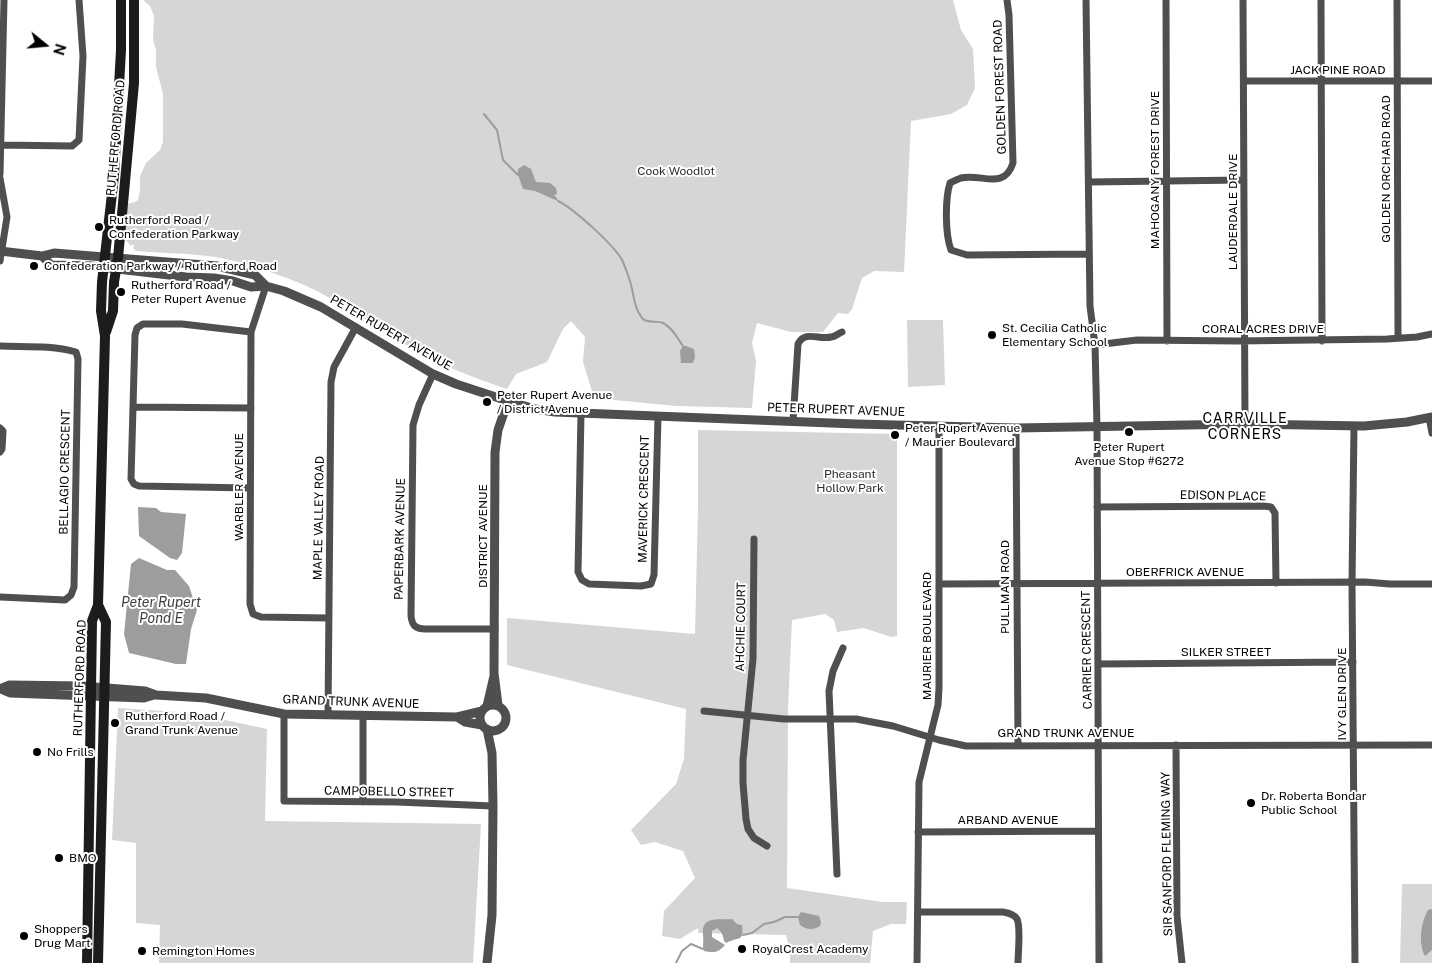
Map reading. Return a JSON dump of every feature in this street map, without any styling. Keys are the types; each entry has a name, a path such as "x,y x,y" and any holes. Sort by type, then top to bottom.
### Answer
{"main road":[{"name":"RUTHERFORD ROAD","path":"87,963 92,621 98,606 105,336 101,311 114,176 121,50 121,0"},
{"name":"RUTHERFORD ROAD","path":"105,336 113,311 114,282 118,258 134,83 134,0"},
{"name":"RUTHERFORD ROAD","path":"98,606 106,622 98,963"}],"street":[{"path":"0,174 4,0"},
{"path":"1,145 72,146 79,140 83,56 79,0"},
{"name":"GOLDEN FOREST ROAD","path":"1007,0 1013,163 1008,175 1002,178 962,178 950,183 947,193 948,242 951,250 967,255 1089,254"},
{"path":"1086,0 1090,306 1095,345 1098,427"},
{"name":"MAHOGANY FOREST DRIVE","path":"1166,0 1167,341"},
{"name":"LAUDERDALE DRIVE","path":"1243,0 1245,424"},
{"path":"1321,0 1322,341"},
{"name":"GOLDEN ORCHARD ROAD","path":"1397,0 1398,338"},
{"name":"JACK PINE ROAD","path":"1244,81 1432,81"},
{"path":"0,178 7,217 0,255 42,256 54,253 105,263"},
{"path":"1089,182 1244,180"},
{"name":"PETER RUPERT AVENUE","path":"105,263 118,258 217,266 256,275 266,286"},
{"name":"PETER RUPERT AVENUE","path":"105,263 116,270 214,278 251,287 266,286 284,291 321,307 433,374 456,384 535,409 581,413 1016,428 1245,424 1354,426 1386,425 1430,417"},
{"name":"WARBLER AVENUE","path":"266,286 251,332 250,604 253,614 261,617 329,618"},
{"path":"250,488 139,486 134,484 131,479 135,336 139,325 182,324 251,332"},
{"name":"MAPLE VALLEY ROAD","path":"328,715 330,382 334,367 356,327"},
{"path":"793,421 798,344 800,339 807,336 832,337 842,332"},
{"name":"CORAL ACRES DRIVE","path":"1095,345 1137,340 1322,341 1398,338 1432,334"},
{"name":"BELLAGIO CRESCENT","path":"0,346 39,346 68,350 76,352 78,359 74,587 71,595 65,600 0,597"},
{"name":"PAPERBARK AVENUE","path":"433,374 412,425 410,616 412,624 417,629 495,630"},
{"name":"DISTRICT AVENUE","path":"498,705 494,674 496,452 498,430 508,401"},
{"path":"133,407 251,408"},
{"name":"MAVERICK CRESCENT","path":"581,413 578,572 582,580 589,584 641,586 651,584 654,575 658,416"},
{"path":"1430,417 1432,433"},
{"name":"MAURIER BOULEVARD","path":"917,963 919,782 938,706 939,426"},
{"name":"IVY GLEN DRIVE","path":"1354,426 1352,583 1355,963"},
{"name":"CARRIER CRESCENT","path":"1098,427 1099,963"},
{"path":"0,428 3,431 2,449 0,452"},
{"name":"PULLMAN ROAD","path":"1016,428 1018,746"},
{"name":"EDISON PLACE","path":"1097,507 1271,507 1274,514 1276,583"},
{"name":"AHCHIE COURT","path":"754,539 753,660 743,772 748,829 754,838 767,846"},
{"name":"OBERFRICK AVENUE","path":"939,584 1432,584"},
{"path":"837,874 829,691 833,671 843,648"},
{"name":"SILKER STREET","path":"1099,664 1353,662"},
{"name":"DISTRICT AVENUE","path":"484,709 494,674"},
{"name":"GRAND TRUNK AVENUE","path":"0,689 9,685 104,692 144,698 156,695 206,698 284,714 457,717 484,709"},
{"path":"487,963 492,915 492,753 485,727 480,718 484,709 498,705 504,710 506,717 505,725 498,730 492,753"},
{"name":"GRAND TRUNK AVENUE","path":"704,710 784,719 856,719 966,746 1432,745"},
{"name":"CAMPOBELLO STREET","path":"284,714 284,801 493,806"},
{"path":"363,715 363,802"},
{"name":"GRAND TRUNK AVENUE","path":"457,717 464,722 485,727"},
{"path":"485,727 498,730"},
{"name":"SIR SANFORD FLEMING WAY","path":"1176,745 1177,908 1182,963"},
{"name":"ARBAND AVENUE","path":"918,832 1098,831"},
{"path":"918,912 1003,912 1012,914 1017,918 1018,925 1018,963"}],"green space":[{"name":"Cook Woodlot","path":"143,0 953,0 961,30 973,49 975,88 967,105 951,114 911,121 904,272 874,271 862,278 852,309 848,314 838,313 823,332 791,332 757,323 752,343 756,361 752,408 676,406 594,398 583,362 585,337 571,321 563,329 547,362 516,374 507,389 436,361 399,341 331,298 279,275 244,263 220,258 136,251 133,248 133,244 131,246 123,237 126,204 138,200 140,176 146,163 160,150 163,142 163,94 156,67 156,50 153,40 154,16 150,6"},
{"path":"907,320 943,320 945,385 908,387"},
{"name":"Pheasant Hollow Park","path":"698,430 897,434 897,636 891,637 864,628 837,632 834,620 825,614 792,620 788,708 787,888 883,902 907,902 906,924 891,924 873,931 870,963 790,963 790,950 786,935 698,933 698,928 680,939 662,936 664,911 695,878 683,851 655,842 641,845 631,830 676,784 684,759 686,709 507,665 507,618 695,634"},
{"path":"118,708 192,713 267,729 265,821 481,824 473,963 159,963 160,925 136,923 136,843 112,840"},
{"path":"1402,884 1432,884 1432,963 1400,963"}],"water":[{"path":"524,165 531,169 536,182 550,183 556,188 557,194 554,195 558,201 535,191 523,189 518,169"},
{"path":"683,346 694,349 695,357 693,363 681,363 680,351"},
{"path":"138,507 156,508 161,512 186,514 182,553 177,560 170,558 139,536"},
{"name":"Peter Rupert Pond E","path":"139,558 167,570 175,570 189,586 197,610 191,629 186,664 176,664 129,653 124,634 131,564"},
{"path":"1432,909 1432,950 1425,956 1421,939 1422,926 1428,910"},
{"path":"801,912 819,916 820,926 810,929 800,925 798,917"},
{"path":"716,919 732,919 737,924 742,925 741,937 726,943 723,935 717,928 712,931 712,937 725,945 716,952 704,951 703,929 707,922"}],"waterway":[{"path":"484,114 497,130 503,160 518,175"},
{"path":"558,201 583,219 618,254 626,269 635,304 642,318 646,321 660,322 666,325 672,330 683,346"},
{"path":"743,935 752,933 764,924 785,917 798,917"},
{"path":"676,963 682,951 691,944 703,949"}],"place":[{"name":"Rutherford Road / Confederation Parkway","path":"99,227"},
{"name":"Confederation Parkway / Rutherford Road","path":"34,266"},
{"name":"Rutherford Road / Peter Rupert Avenue","path":"121,292"},
{"name":"St. Cecilia Catholic Elementary School","path":"992,335"},
{"name":"Peter Rupert Avenue / District Avenue","path":"487,402"},
{"name":"Peter Rupert Avenue Stop #6272","path":"1129,432"},
{"name":"Peter Rupert Avenue / Maurier Boulevard","path":"895,435"},
{"name":"Rutherford Road / Grand Trunk Avenue","path":"115,723"},
{"name":"No Frills","path":"37,752"},
{"name":"Dr. Roberta Bondar Public School","path":"1251,803"},
{"name":"BMO","path":"59,858"},
{"name":"Shoppers Drug Mart","path":"24,936"},
{"name":"RoyalCrest Academy","path":"742,949"},
{"name":"Remington Homes","path":"142,951"}],"district":[{"name":"CARRVILLE CORNERS","path":"1245,428"}]}
